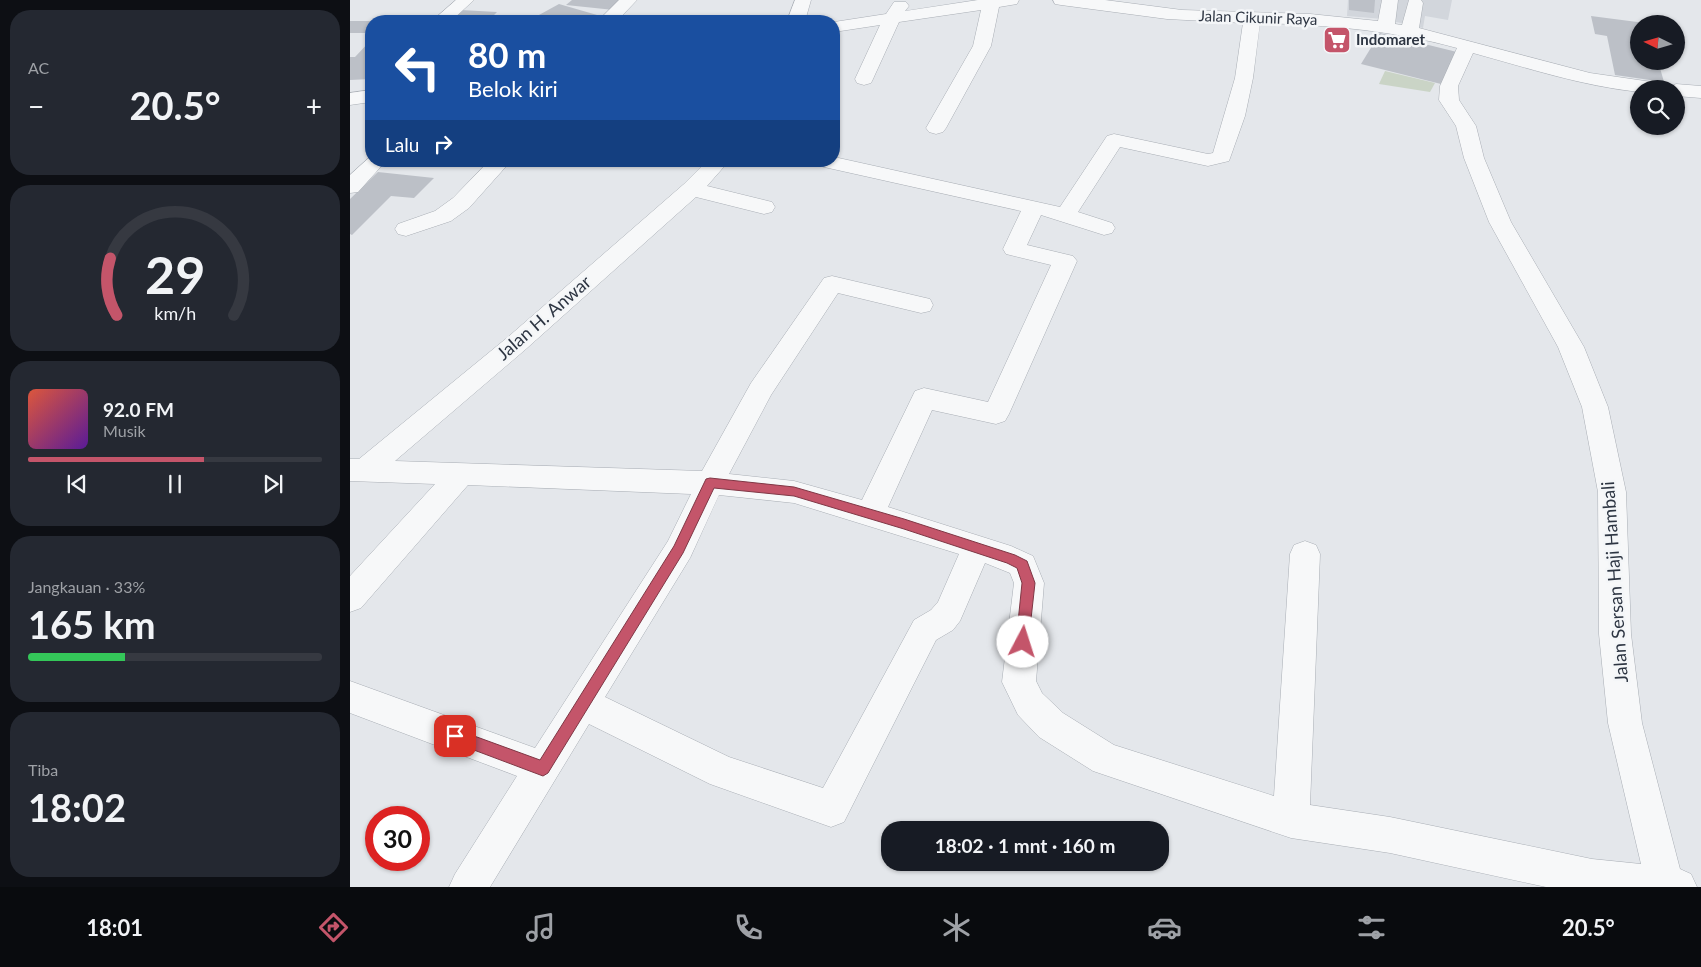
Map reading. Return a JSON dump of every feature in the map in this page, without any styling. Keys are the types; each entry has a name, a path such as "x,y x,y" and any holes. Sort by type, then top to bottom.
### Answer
{"street":[{"path":"448,15 466,0"},
{"path":"614,15 629,0"},
{"path":"798,15 803,0"},
{"path":"864,79 893,18 907,0"},
{"path":"840,26 1011,0"},
{"name":"Jalan Cikunir Raya","path":"1061,0 1093,2 1181,15 1345,22 1386,27 1468,45 1602,82 1630,85"},
{"path":"1386,27 1390,0"},
{"path":"936,128 982,46 992,3"},
{"path":"1410,32 1415,3"},
{"path":"1065,216 1114,140 1208,160 1222,158 1244,78 1252,19"},
{"name":"Jalan Sersan Haji Hambali","path":"1468,45 1449,86 1449,100 1466,126 1474,158 1500,222 1571,347 1595,407 1612,492 1615,634 1626,723 1672,886"},
{"path":"1685,91 1701,92"},
{"path":"350,99 365,97"},
{"path":"840,165 1034,207 1104,228"},
{"path":"350,187 370,167"},
{"path":"406,229 443,216 461,203 495,167"},
{"name":"Jalan H. Anwar","path":"357,470 517,343 692,189 713,167"},
{"path":"692,189 764,207"},
{"path":"870,514 924,398 996,414 1065,261 1014,248 1034,207"},
{"path":"468,887 679,549 710,483 760,390 832,284 921,305"},
{"path":"357,470 710,483 794,492 870,514 1011,559 1022,565 1029,583 1020,682 1030,704 1051,726 1105,759 1291,820 1390,835 1592,878 1672,886"},
{"path":"350,598 461,474"},
{"path":"583,704 723,772 831,809 925,630 942,620 949,611 976,548"},
{"path":"1291,820 1305,554"},
{"path":"350,697 543,768"}],"shaded area":[{"path":"1348,0 1452,0 1448,20 1425,16 1423,28 1383,19 1347,16"}],"green space":[{"path":"1385,71 1435,83 1430,92 1379,84"}],"building":[{"path":"572,0 623,0 614,10 566,5"},
{"path":"1349,0 1375,0 1374,13 1349,10"},
{"path":"559,4 597,15 539,15"},
{"path":"461,10 497,12 494,15 455,15"},
{"path":"1591,16 1630,21 1630,70 1661,70 1663,80 1615,75 1607,36 1595,34"},
{"path":"350,21 365,21 365,33 350,33"},
{"path":"1380,33 1461,53 1445,85 1361,64"},
{"path":"365,46 365,79 350,80 350,57 355,57"},
{"path":"378,172 434,178 414,198 391,196 352,235 350,234 350,199"}],"place":[{"name":"Indomaret","path":"1337,40"}],"route":[{"path":"455,736 543,768 679,549 710,483 758,486 794,492 904,524 1011,559 1022,565 1029,583 1023,642"}]}
